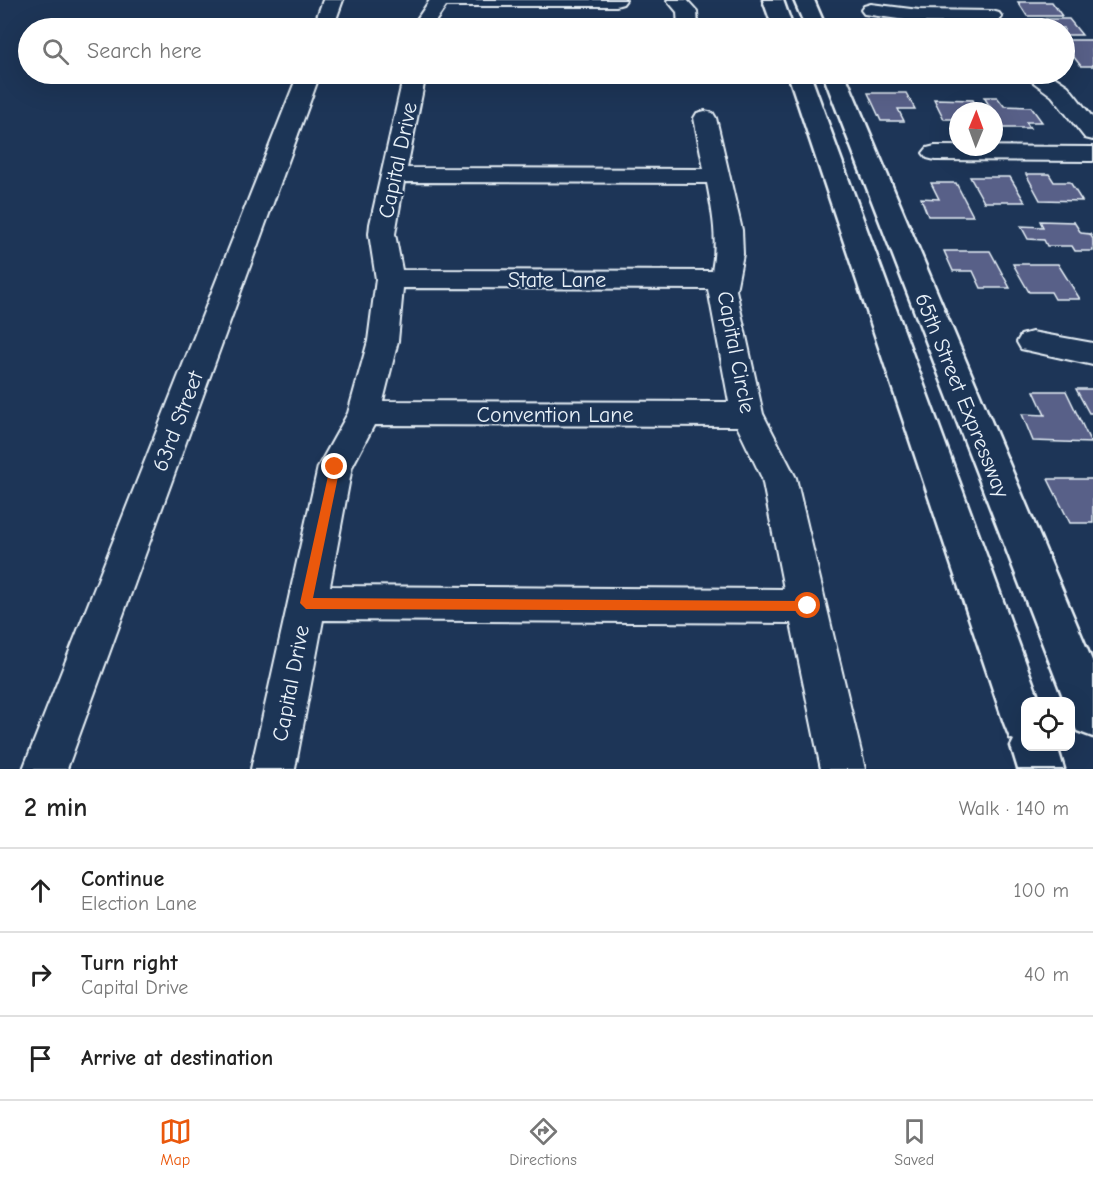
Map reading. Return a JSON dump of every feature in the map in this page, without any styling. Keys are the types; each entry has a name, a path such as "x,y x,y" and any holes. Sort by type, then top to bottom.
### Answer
{"main road":[{"path":"773,0 779,18"},
{"path":"804,0 812,18"},
{"name":"65th Street Expressway","path":"802,84 1021,709"},
{"name":"65th Street Expressway","path":"838,84 1093,716"},
{"path":"1035,751 1041,769"}],"street":[{"path":"327,18 333,0"},
{"path":"428,18 440,0 616,0"},
{"path":"677,0 687,11 687,18"},
{"path":"980,0 993,18"},
{"path":"871,10 941,18"},
{"name":"63rd Street","path":"45,769 305,84"},
{"name":"Capital Drive","path":"273,769 335,467 364,413 383,341 390,279 382,234 413,84"},
{"path":"1050,84 1065,96 1093,133"},
{"name":"Capital Circle","path":"705,118 729,230 722,290 747,414 779,478 843,769"},
{"path":"935,153 1093,154"},
{"path":"395,175 717,176"},
{"name":"State Lane","path":"390,279 724,280"},
{"path":"1032,342 1093,354"},
{"name":"Convention Lane","path":"364,413 747,414"},
{"path":"306,603 808,606"}],"building":[{"path":"1018,2 1052,2 1062,16 1027,16"},
{"path":"1075,26 1082,35 1075,35"},
{"path":"1075,40 1092,40 1093,66 1081,66 1075,58"},
{"path":"868,93 906,93 915,109 898,109 904,121 881,121"},
{"path":"984,97 997,97 1001,102 987,102"},
{"path":"934,99 973,100 974,102 949,102 949,119 944,119"},
{"path":"1003,105 1031,107 1042,122 1026,122 1030,128 1003,128"},
{"path":"1026,174 1049,174 1054,182 1070,182 1082,201 1040,200"},
{"path":"970,177 1010,177 1025,202 984,202"},
{"path":"931,183 956,183 973,216 928,216 921,198 939,199"},
{"path":"1040,221 1074,222 1081,233 1090,234 1093,239 1093,251 1075,251 1072,246 1047,246 1044,240 1028,239 1021,226 1043,227"},
{"path":"944,251 990,251 1010,288 981,288 973,271 953,271"},
{"path":"1013,264 1058,264 1080,299 1055,299 1051,292 1029,292"},
{"path":"1076,389 1093,389 1093,413 1089,413"},
{"path":"1034,391 1066,391 1091,443 1033,441 1022,414 1045,415"},
{"path":"1048,479 1093,479 1093,523 1070,523"}],"route":[{"path":"335,467 306,603 808,606"}]}
